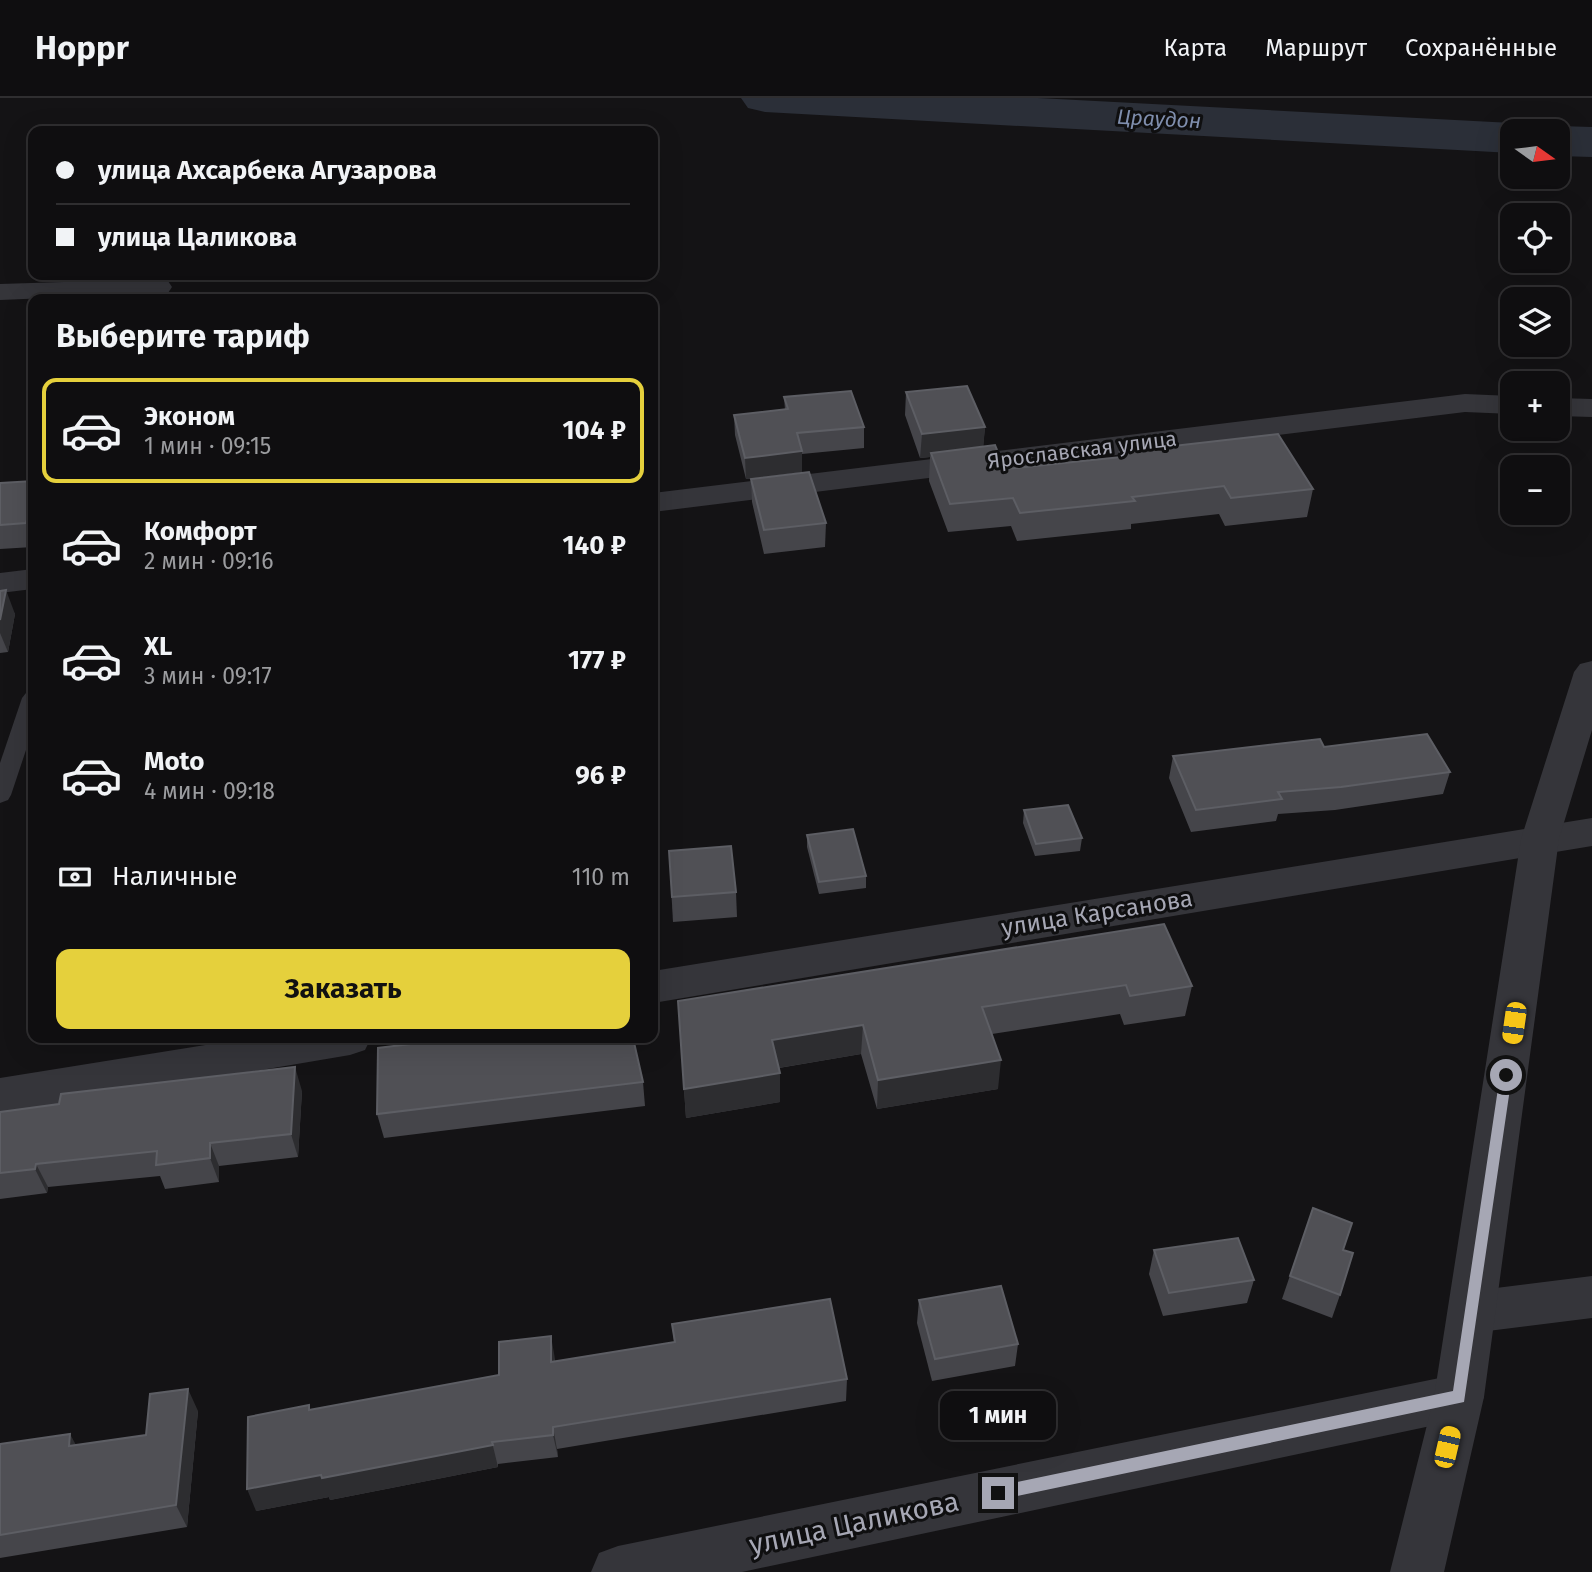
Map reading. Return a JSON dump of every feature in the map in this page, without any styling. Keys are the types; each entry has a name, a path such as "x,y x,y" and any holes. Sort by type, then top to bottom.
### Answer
{"street":[{"path":"0,292 158,287"},
{"name":"Ярославская улица","path":"658,502 1465,402 1500,404"},
{"path":"1570,407 1592,408"},
{"path":"0,583 28,580"},
{"path":"1417,1572 1459,1397 1540,839 1592,673"},
{"name":"улица Карсанова","path":"658,986 1592,832"},
{"path":"0,1096 320,1043"},
{"path":"1472,1312 1592,1297"},
{"name":"улица Цаликова","path":"618,1572 1459,1397"}],"lane":[{"path":"0,794 28,713"}],"building":[{"path":"967,386 985,427 922,434 906,392"},
{"path":"851,391 864,427 797,433 802,451 745,458 734,415 788,409 784,397"},
{"path":"1278,434 1313,489 1231,498 1224,486 1132,497 1135,501 1020,513 1013,498 950,504 931,453 995,445 1005,469 1122,457 1120,452"},
{"path":"809,472 826,523 764,530 751,479"},
{"path":"28,481 26,523 0,525 0,483"},
{"path":"6,590 0,620 0,591"},
{"path":"1427,734 1450,772 1341,787 1278,792 1282,799 1196,810 1173,756 1320,739 1324,747"},
{"path":"1068,805 1082,838 1036,844 1024,810"},
{"path":"853,829 866,876 819,882 807,835"},
{"path":"731,846 736,892 672,897 669,851"},
{"path":"1164,924 1192,986 1130,996 1126,985 982,1007 1001,1060 878,1080 863,1025 772,1040 780,1073 684,1089 678,1001"},
{"path":"419,1043 634,1043 643,1082 377,1114 378,1048"},
{"path":"295,1067 291,1134 210,1143 210,1158 156,1165 157,1151 36,1164 35,1169 0,1173 0,1112 59,1104 61,1094"},
{"path":"1313,1208 1352,1223 1343,1250 1353,1253 1340,1295 1290,1276"},
{"path":"1238,1238 1254,1280 1169,1293 1154,1250"},
{"path":"1001,1286 1018,1344 935,1359 919,1300"},
{"path":"830,1299 847,1379 553,1427 553,1435 492,1442 493,1445 322,1478 321,1475 247,1489 248,1417 309,1405 309,1410 499,1375 499,1342 551,1336 551,1362 675,1342 672,1324"},
{"path":"188,1389 176,1505 0,1535 0,1444 70,1434 69,1446 146,1435 150,1394"}],"waterway":[{"name":"Цраудон","path":"765,98 1500,137"},
{"name":"Цраудон","path":"1570,141 1592,142"}],"route":[{"path":"998,1493 1459,1397 1506,1075"}]}
